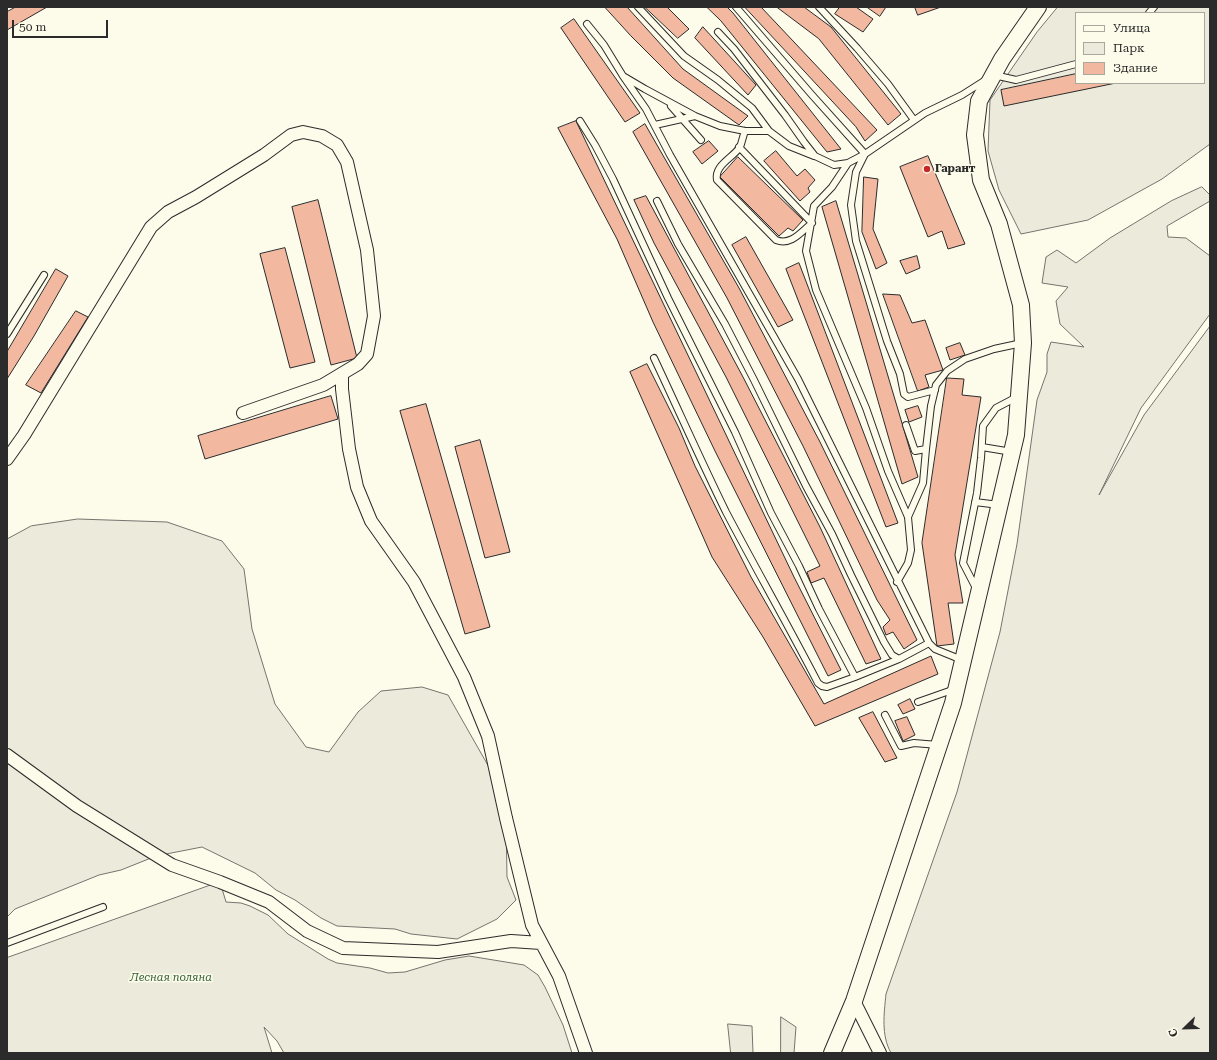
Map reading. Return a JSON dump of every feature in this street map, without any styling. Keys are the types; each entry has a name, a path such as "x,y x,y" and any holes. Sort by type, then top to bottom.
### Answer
{"street":[{"path":"832,1053 854,1001 953,703 1016,435 1023,342 1021,305 999,224 981,180 975,135 980,100 1002,59 1038,7"},
{"path":"7,459 28,429 151,227 168,212 196,197 264,155 292,135 303,132 322,136 337,145 347,162 367,250 374,316 367,354 358,364 342,375 323,385 243,413"},
{"path":"342,375 342,389 349,449 357,487 371,521 414,582 432,616 464,677 488,736 532,925 559,976 586,1053"},
{"path":"7,755 78,806 172,865 270,902 307,931 343,948 438,952 512,941 542,943"},
{"path":"854,1001 880,1053"}],"lane":[{"path":"638,7 684,56 718,80 752,108 769,131 789,146 834,165 848,163 865,154 925,113 962,95 993,75 1016,80 1075,64"},
{"path":"736,7 865,154"},
{"path":"819,7 888,84 914,120"},
{"path":"587,24 604,45 646,109 670,155 798,379 897,582 929,643 934,649 963,661"},
{"path":"718,32 785,114 815,156"},
{"path":"623,76 668,103 720,126 745,131 769,131"},
{"path":"668,103 701,140"},
{"path":"655,125 695,116"},
{"path":"580,121 613,179 668,298 735,432 771,513 799,566 819,610 855,677"},
{"path":"745,131 739,147 716,174 717,180 776,240 782,242 790,241 812,223"},
{"path":"739,147 812,223"},
{"path":"865,154 856,172 851,205 856,241 887,341 900,374 904,394 908,397 935,390"},
{"path":"848,163 832,187 814,206 806,251 816,290 866,408 888,471 908,517 911,550 908,563 897,582"},
{"path":"657,201 678,244 725,324 754,380 806,486 832,534 850,575 884,642 892,655 899,659"},
{"path":"7,334 44,274"},
{"path":"908,517 923,483 926,449 936,386 947,371 965,359 994,349 1023,342"},
{"path":"654,358 725,510 818,683 827,687 855,677 899,659 929,643"},
{"path":"979,593 963,563 975,502 982,447 983,426 996,408 1019,397"},
{"path":"906,425 915,451 926,449"},
{"path":"982,447 1012,452"},
{"path":"975,502 999,506"},
{"path":"918,702 956,689"},
{"path":"885,715 901,746 914,743 939,745"},
{"path":"7,943 103,907"}],"green space":[{"path":"1058,7 1210,7 1210,144 1162,179 1088,220 1021,234 999,190 988,151 990,100 1037,32"},
{"path":"1202,187 1210,195 1210,201 1167,226 1168,237 1186,238 1210,256 1210,314 1141,408 1099,495 1144,415 1210,326 1210,1053 891,1053 884,1032 886,994 957,792 1000,632 1017,544 1037,400 1047,372 1047,354 1051,342 1084,347 1060,324 1056,301 1068,287 1042,283 1046,257 1057,250 1076,263 1110,238 1171,201"},
{"path":"78,519 167,522 222,541 244,569 252,629 275,704 306,747 329,752 358,712 381,691 422,687 448,695 498,783 506,818 507,877 516,900 497,919 457,939 411,934 395,929 337,926 321,918 295,900 276,890 255,873 202,847 156,856 121,870 99,875 15,909 7,917 7,539 31,526"},
{"name":"Лесная поляна","path":"220,882 226,902 241,903 268,915 288,934 337,963 370,968 388,973 405,972 445,960 469,956 524,965 538,975 545,987 563,1025 572,1053 284,1053 277,1041 264,1027 272,1053 7,1053 7,958"},
{"path":"781,1017 796,1027 794,1053 781,1053"},
{"path":"728,1024 752,1026 753,1053 731,1053"}],"building":[{"path":"16,7 47,7 7,30 7,12"},
{"path":"605,7 627,7 683,69 748,116 739,125 673,78 631,36"},
{"path":"645,7 667,7 689,29 678,38"},
{"path":"707,7 727,7 733,13 841,149 827,152 721,21"},
{"path":"745,7 761,7 877,130 865,141 856,127"},
{"path":"777,7 804,7 831,27 901,114 888,125 819,39"},
{"path":"840,7 856,7 873,19 863,32 835,14"},
{"path":"867,7 886,7 880,16"},
{"path":"915,7 941,7 918,15"},
{"path":"574,19 640,113 625,122 561,28"},
{"path":"703,27 756,85 748,95 695,38"},
{"path":"1075,74 1075,84 1111,84 1004,106 1001,90"},
{"path":"576,121 794,577 841,670 828,676 715,451 653,322 617,239 558,128"},
{"path":"645,124 739,288 820,442 917,640 904,649 893,632 886,635 883,627 890,620 877,600 803,446 727,298 633,132"},
{"path":"709,141 718,151 702,164 693,152"},
{"path":"776,151 797,176 805,169 815,180 808,188 810,192 800,201 764,161"},
{"path":"928,156 965,244 948,249 942,231 928,237 900,167"},
{"path":"738,157 803,220 793,231 788,228 779,236 720,177"},
{"path":"864,177 878,179 873,229 887,263 876,269 862,232"},
{"path":"646,196 743,377 820,527 881,659 866,664 824,578 811,583 807,572 820,566 726,377 654,243 634,200"},
{"path":"318,200 357,358 331,365 292,207"},
{"path":"836,201 918,477 902,484 822,207"},
{"path":"746,237 793,320 778,327 732,245"},
{"path":"285,248 315,362 290,368 260,254"},
{"path":"917,256 920,268 906,274 900,261"},
{"path":"799,263 898,523 886,527 786,269"},
{"path":"56,269 68,276 34,336 7,379 7,352"},
{"path":"883,294 900,295 912,323 925,320 943,370 925,375 929,387 918,391"},
{"path":"76,311 88,317 41,393 26,385"},
{"path":"960,343 965,355 950,360 946,348"},
{"path":"647,364 679,428 695,466 751,577 824,704 931,656 938,674 815,726 763,637 712,557 630,372"},
{"path":"947,378 964,379 962,395 981,397 955,555 963,603 948,603 954,644 937,646 922,543"},
{"path":"331,396 338,419 205,459 198,436"},
{"path":"426,404 490,627 465,634 400,411"},
{"path":"918,406 922,417 909,422 905,410"},
{"path":"480,440 510,552 485,558 455,447"},
{"path":"910,699 915,709 903,714 898,705"},
{"path":"873,712 897,758 885,762 859,718"},
{"path":"907,717 915,735 903,741 895,721"}],"place":[{"name":"Гарант","path":"927,169"}]}
